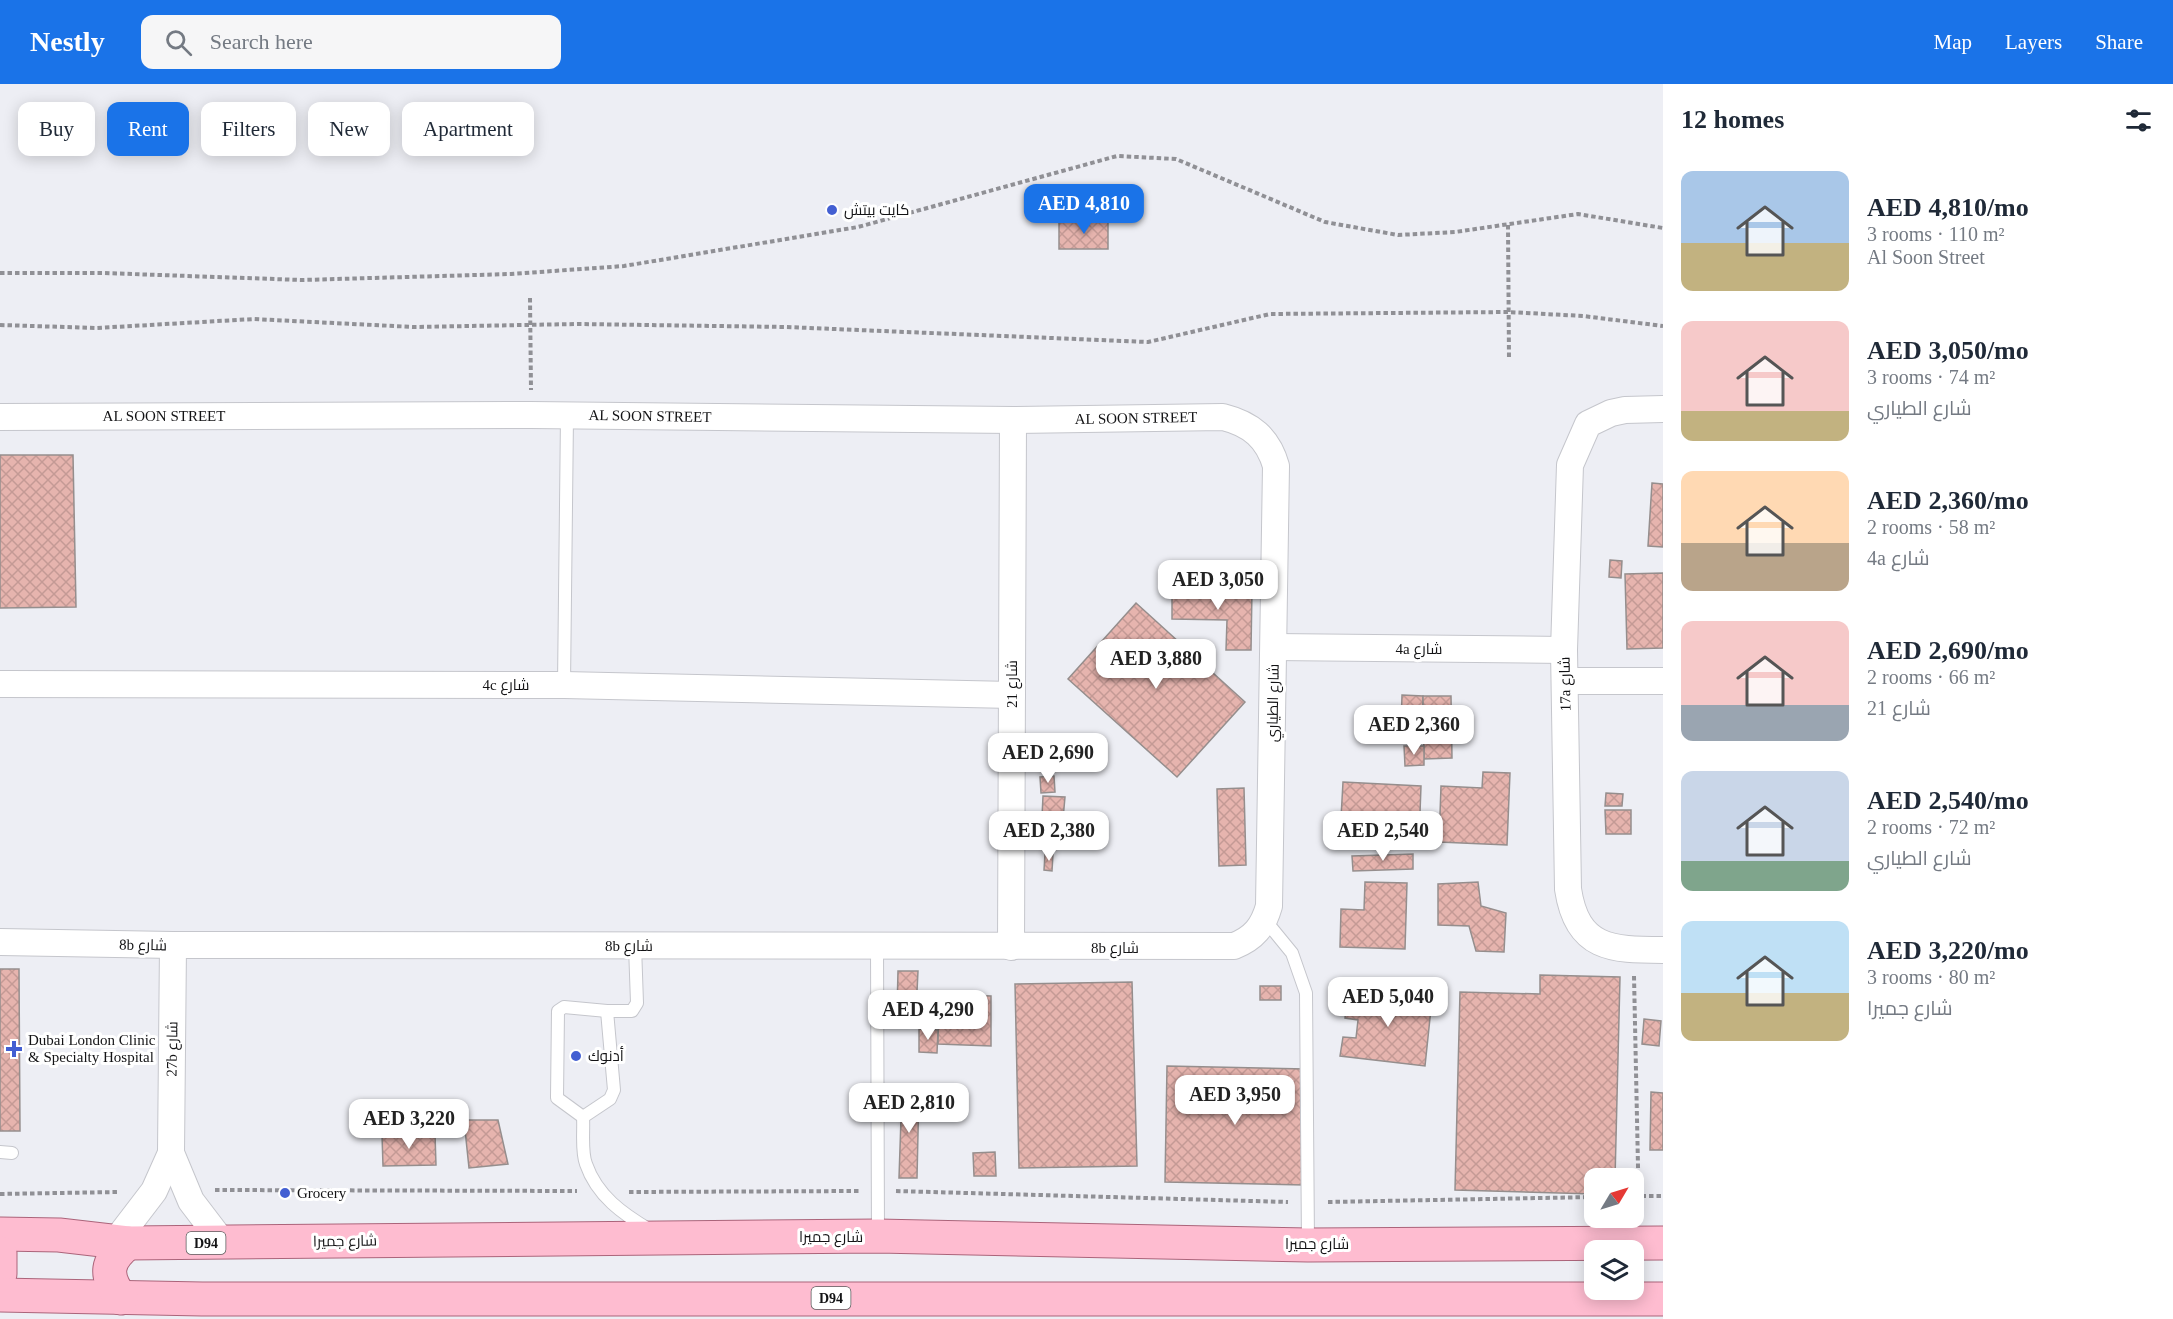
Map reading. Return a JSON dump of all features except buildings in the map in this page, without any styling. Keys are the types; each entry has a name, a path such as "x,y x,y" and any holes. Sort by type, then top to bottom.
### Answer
{"main road":[{"name":"شارع جميرا","path":"0,1234 58,1236 122,1243 878,1236 1308,1245 1651,1242"},
{"path":"122,1243 109,1268 111,1285 122,1298"},
{"path":"0,1253 0,1274"},
{"name":"D94","path":"0,1295 122,1298 202,1304 1663,1299"}],"street":[{"name":"17a شارع","path":"1633,950 1611,948 1593,941 1579,926 1571,909 1568,889 1564,650 1567,482 1570,465 1588,424 1611,413 1625,410 1663,409"},
{"name":"AL SOON STREET","path":"0,417 531,415 1013,420 1223,417 1245,424 1263,438 1272,451 1276,466"},
{"name":"شارع 21","path":"1011,947 1013,420"},
{"name":"شارع الطياري","path":"1260,927 1270,893 1276,466"},
{"name":"4a شارع","path":"1274,647 1564,650"},
{"path":"1565,681 1663,681"},
{"name":"4c شارع","path":"0,684 564,685 1012,695"},
{"name":"8b شارع","path":"0,942 173,945 1222,948 1234,946 1260,927"},
{"name":"27b شارع","path":"173,945 171,1153 190,1201 223,1243"},
{"path":"1633,950 1663,950"},
{"name":"27b شارع","path":"122,1243 154,1191 171,1153"}],"lane":[{"path":"564,685 567,416"},
{"path":"1260,927 1292,953 1306,993 1308,1245"},
{"path":"583,1117 557,1098 558,1011 564,1007 632,1011 638,1003 635,946"},
{"path":"877,946 878,1236"},
{"path":"583,1117 613,1095 607,1011"},
{"path":"583,1117 585,1163 600,1192 627,1217 668,1238"}],"path":[{"path":"0,273 92,273 302,280 511,274 624,266 858,227 1117,156 1176,159 1325,222 1388,233 1455,232 1578,214 1663,228"},
{"path":"1508,225 1509,359"},
{"path":"530,298 531,415"},
{"path":"0,325 97,328 254,319 414,327 530,325 786,327 1148,342 1270,314 1508,312 1583,316 1663,326"},
{"path":"1633,950 1636,1168"},
{"path":"0,1194 154,1191"},
{"path":"1644,1196 1663,1196"},
{"path":"1644,1221 1651,1242"}],"place":[{"name":"كايت بيتش","path":"832,210"},
{"name":"Dubai London Clinic & Specialty Hospital","path":"14,1049"},
{"name":"أدنوك","path":"576,1056"},
{"name":"Grocery","path":"285,1193"}]}
